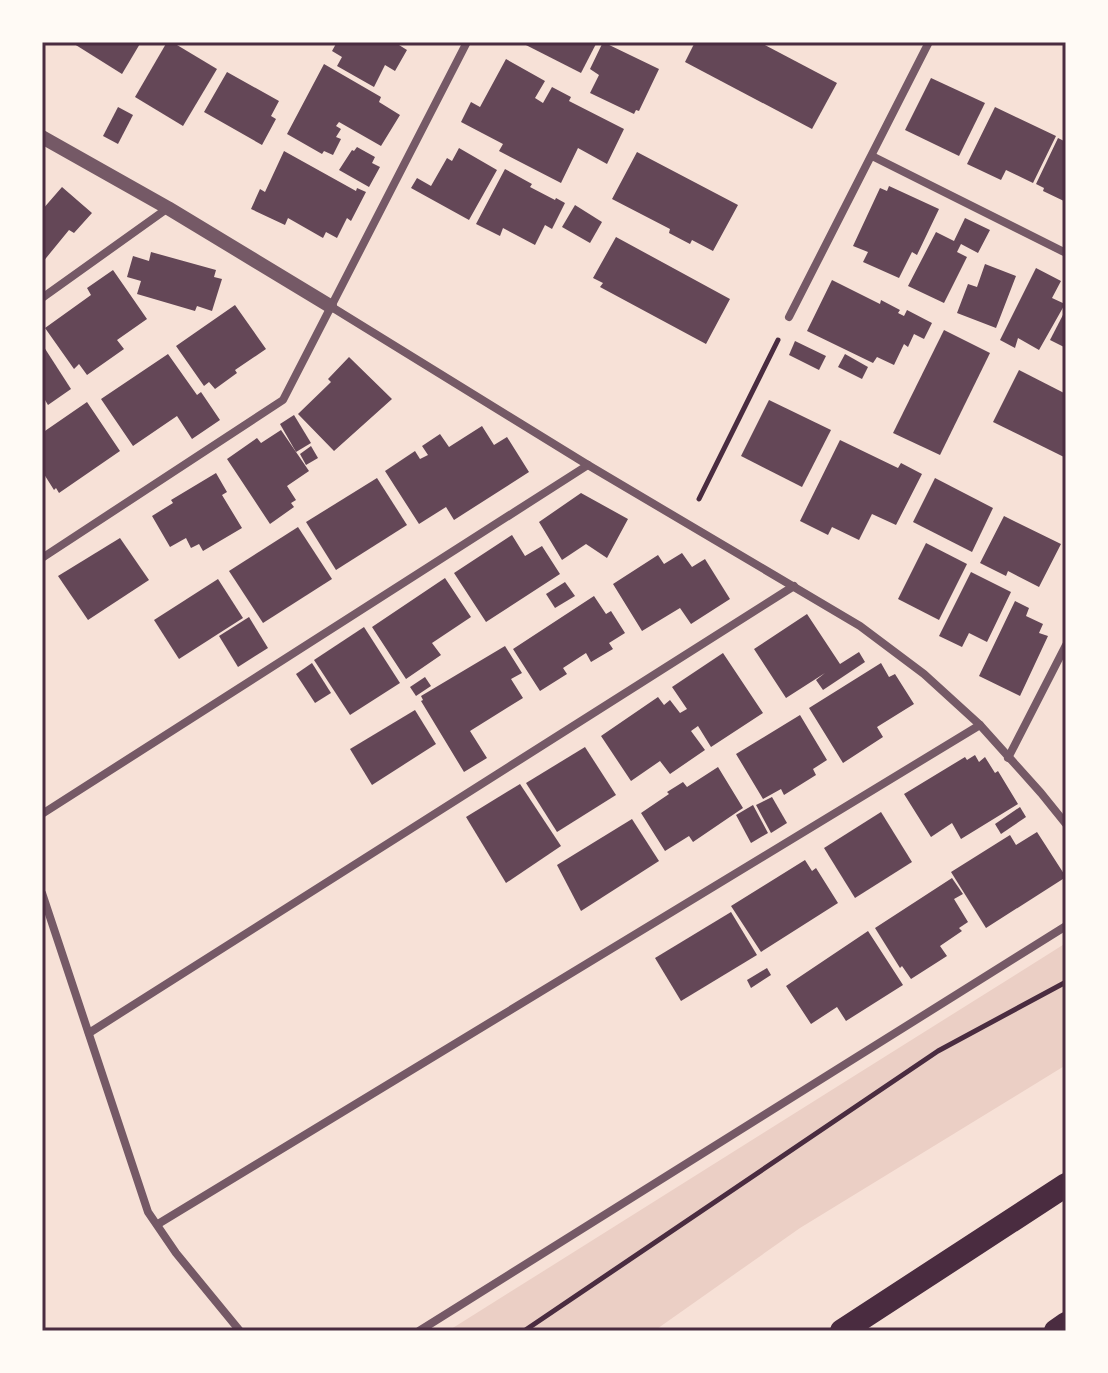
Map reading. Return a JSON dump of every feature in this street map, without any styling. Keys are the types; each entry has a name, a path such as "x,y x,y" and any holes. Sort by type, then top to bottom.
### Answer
{"highway":[{"path":"842,1331 1066,1185"},
{"path":"1056,1331 1066,1324"}],"street":[{"path":"42,558 283,400 467,42"},
{"path":"789,317 929,42"},
{"path":"42,137 168,208 588,465 860,626 924,674 980,725 1066,824"},
{"path":"872,156 1066,253"},
{"path":"42,298 168,208"},
{"path":"42,814 588,465"},
{"path":"89,1033 794,586"},
{"path":"1008,758 1066,645"},
{"path":"158,1224 980,725"},
{"path":"42,893 148,1212 176,1253 240,1331"},
{"path":"419,1331 1066,926"}],"path":[{"path":"688,523 789,317"},
{"path":"524,1331 938,1051 1066,982"}],"shaded area":[{"path":"1066,943 1066,1065 800,1228 654,1331 448,1331"}],"building":[{"path":"71,42 141,42 122,74"},
{"path":"167,42 217,69 183,126 135,97"},
{"path":"337,42 401,42 399,45 407,50 395,71 385,65 374,87 337,66 342,57 332,51"},
{"path":"520,42 597,42 581,73"},
{"path":"603,42 659,69 639,111 636,110 634,114 590,93 599,75 590,69"},
{"path":"695,42 759,42 837,83 812,129 685,62"},
{"path":"506,59 545,81 535,98 543,103 552,87 571,97 569,101 624,129 607,164 578,148 561,183 499,151 503,144 461,122 471,102 480,107"},
{"path":"324,64 381,97 379,102 400,115 381,146 339,122 336,126 341,129 336,137 341,139 333,155 324,151 322,154 287,134"},
{"path":"227,72 279,101 271,116 276,119 262,145 204,112"},
{"path":"931,78 985,103 959,156 905,130"},
{"path":"118,107 133,115 118,144 103,136"},
{"path":"995,107 1056,136 1033,183 1006,170 1001,180 967,164"},
{"path":"1058,138 1066,142 1066,202 1043,191 1044,188 1036,184"},
{"path":"357,147 375,157 372,163 380,167 369,187 339,170"},
{"path":"459,148 497,170 469,220 411,188 417,178 431,186 447,158 452,161"},
{"path":"284,151 356,191 357,188 366,192 351,221 347,218 337,238 326,232 323,238 288,218 285,225 251,209 260,189 265,192"},
{"path":"637,152 738,205 713,251 692,240 690,244 669,233 670,229 612,199"},
{"path":"505,169 532,184 530,187 565,203 552,229 545,225 535,245 503,228 500,236 476,224"},
{"path":"889,186 939,209 917,255 912,252 899,278 863,262 868,252 853,246 880,188 887,191"},
{"path":"62,187 92,213 74,233 69,230 42,263 42,210"},
{"path":"575,205 602,222 590,243 562,227"},
{"path":"965,218 990,230 978,253 961,244 957,252 967,257 944,303 908,286 936,232 954,241"},
{"path":"616,237 730,299 706,344 600,287 603,283 593,278"},
{"path":"151,252 216,270 214,277 222,279 212,311 197,306 195,311 137,294 141,281 127,277 133,256 149,261"},
{"path":"985,264 1016,276 996,328 957,313 968,284 977,287"},
{"path":"1036,268 1061,281 1052,298 1065,304 1039,350 1018,338 1015,348 1000,340"},
{"path":"113,270 147,319 117,340 124,349 87,375 79,364 74,369 45,328 91,295 87,288"},
{"path":"832,280 880,304 881,300 900,310 898,313 904,316 907,310 932,323 924,339 914,334 908,347 904,344 894,365 877,357 873,363 807,331"},
{"path":"235,305 266,349 235,370 237,373 215,389 209,382 204,386 176,346"},
{"path":"1066,309 1066,348 1050,340"},
{"path":"944,330 990,353 940,455 893,433"},
{"path":"795,341 826,356 819,370 789,355"},
{"path":"42,344 71,389 48,405 42,395"},
{"path":"168,354 197,395 201,392 220,420 192,439 177,416 133,446 101,399"},
{"path":"845,354 868,367 862,379 838,367"},
{"path":"349,357 392,399 334,451 298,414 331,382 328,379"},
{"path":"1019,370 1066,394 1066,458 993,422"},
{"path":"769,400 831,430 802,487 741,456"},
{"path":"87,402 120,451 59,493 42,471 42,433"},
{"path":"294,415 311,443 296,452 280,424"},
{"path":"482,426 494,445 507,437 529,472 454,520 446,507 419,524 385,471 415,451 420,459 428,455 422,446 440,434 449,447"},
{"path":"281,430 309,471 287,486 296,500 291,503 294,507 270,524 227,459 257,438 261,443"},
{"path":"840,440 898,468 901,463 922,474 896,525 872,514 859,540 832,527 828,535 800,521"},
{"path":"311,446 318,458 306,465 300,454"},
{"path":"216,473 227,492 222,495 242,528 203,551 199,544 191,548 186,538 170,547 152,516 173,503 171,500"},
{"path":"377,478 407,525 336,570 306,522"},
{"path":"935,478 993,508 972,552 913,522"},
{"path":"581,493 628,519 607,558 586,544 562,560 539,522"},
{"path":"1004,516 1061,544 1039,587 1008,571 1006,576 980,563"},
{"path":"298,527 332,579 263,623 229,571"},
{"path":"512,535 525,556 542,546 560,574 486,622 454,573"},
{"path":"120,538 149,580 88,620 58,576"},
{"path":"926,543 967,564 939,620 898,599"},
{"path":"682,553 692,567 705,559 730,599 691,624 680,608 642,631 613,584 658,555 664,564"},
{"path":"971,572 1011,592 987,642 969,633 962,647 939,636"},
{"path":"445,578 471,617 432,643 441,655 406,679 372,627"},
{"path":"218,579 243,618 179,659 154,620"},
{"path":"565,582 575,596 555,608 546,594"},
{"path":"594,596 606,614 611,611 625,633 609,643 613,649 591,662 586,653 563,668 567,674 540,691 513,649"},
{"path":"1015,601 1029,608 1026,616 1043,624 1039,633 1048,636 1020,696 979,676"},
{"path":"807,614 840,664 859,652 865,662 823,690 816,680 825,673 786,698 754,649"},
{"path":"249,617 268,648 238,667 219,636"},
{"path":"364,627 400,683 350,715 314,660"},
{"path":"505,646 522,673 511,679 523,698 470,731 487,758 464,772 421,701 421,696"},
{"path":"723,653 763,713 711,747 698,726 691,731 705,750 670,774 660,761 631,781 601,736 658,697 664,705 670,700 680,713 687,709 672,687"},
{"path":"312,663 331,693 315,703 296,674"},
{"path":"881,663 889,677 895,674 914,704 877,727 883,737 843,763 809,708"},
{"path":"425,677 431,686 416,696 410,687"},
{"path":"415,710 436,744 372,785 350,749"},
{"path":"800,715 827,760 813,769 816,775 784,795 781,789 763,799 736,754"},
{"path":"585,747 616,795 557,832 526,783"},
{"path":"975,755 979,762 985,757 995,773 998,771 1018,804 961,839 952,823 931,837 904,794 965,757 967,760"},
{"path":"718,767 743,808 693,842 689,836 665,851 641,813 683,782 687,787"},
{"path":"520,784 561,846 506,883 466,817"},
{"path":"772,797 787,823 771,833 756,805"},
{"path":"753,805 768,833 751,843 736,815"},
{"path":"1020,807 1026,817 1001,834 995,824"},
{"path":"881,812 912,862 855,898 824,848"},
{"path":"632,819 659,861 581,911 557,865"},
{"path":"1037,832 1066,877 986,928 951,872 1010,835 1016,845"},
{"path":"805,860 812,871 816,868 838,903 761,952 731,906"},
{"path":"952,878 963,894 954,899 968,922 959,928 962,931 940,946 947,956 911,979 902,966 900,968 875,928"},
{"path":"731,912 757,955 681,1001 655,958"},
{"path":"868,931 903,985 846,1021 837,1007 811,1024 786,986"},
{"path":"767,968 771,975 751,988 747,980"}]}
